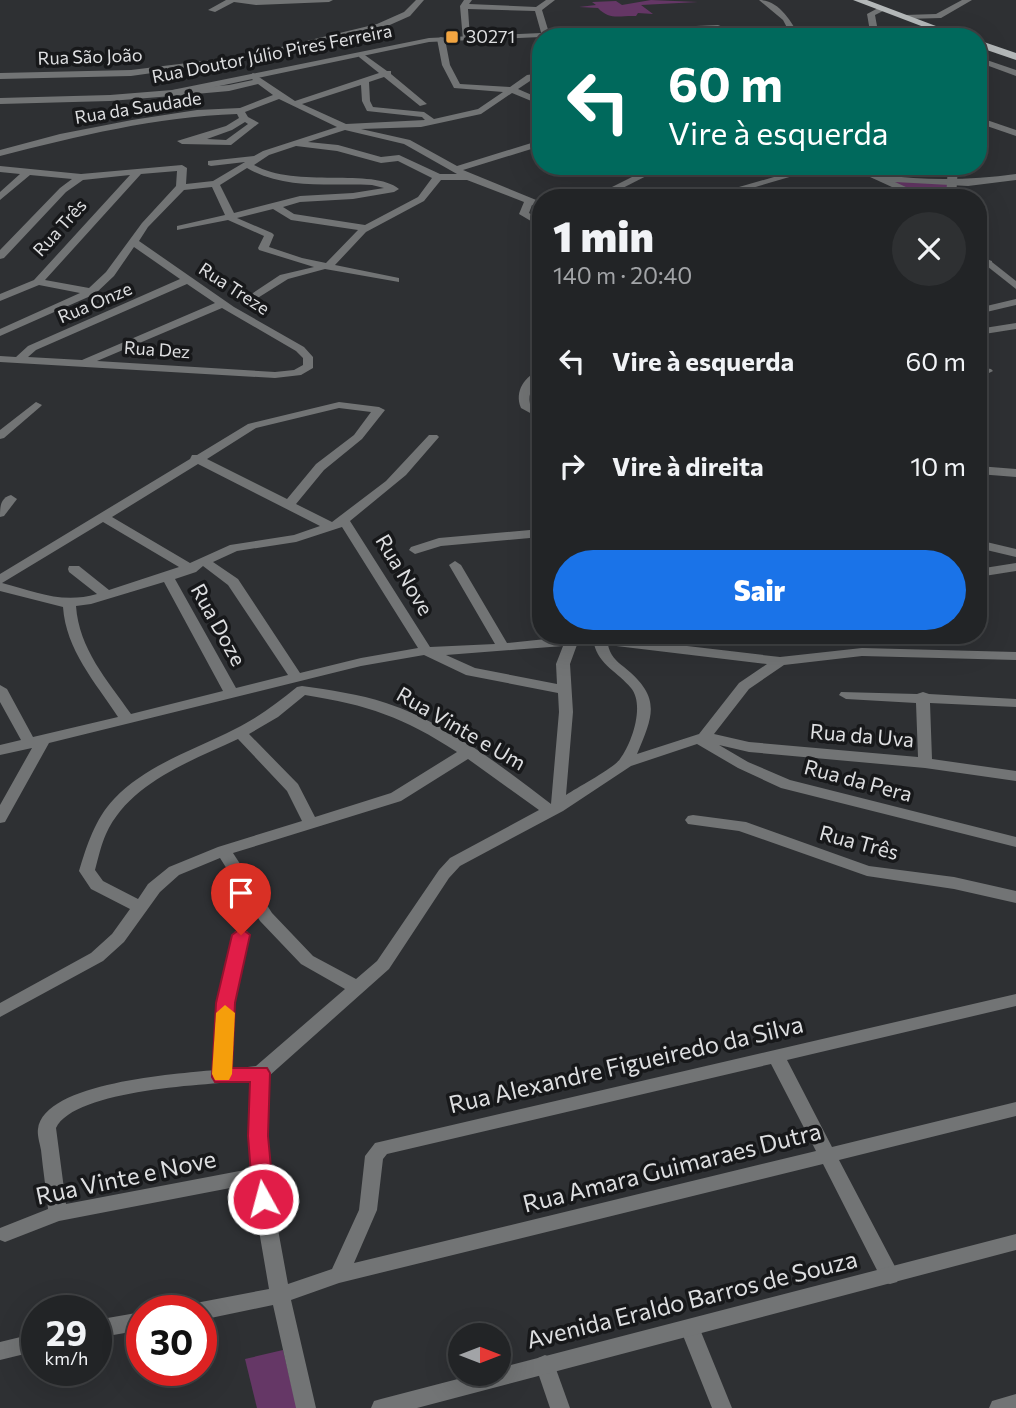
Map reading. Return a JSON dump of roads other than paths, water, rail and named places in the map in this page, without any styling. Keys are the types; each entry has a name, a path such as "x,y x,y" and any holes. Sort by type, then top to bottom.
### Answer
{"main road":[{"path":"858,0 932,28"},
{"path":"987,46 1016,57"}],"street":[{"path":"212,10 233,0 256,3 330,0"},
{"name":"Rua São João","path":"0,76 131,73 232,60 380,26 407,14 420,0"},
{"path":"466,38 465,2 538,9 551,0"},
{"path":"752,0 772,7"},
{"path":"763,0 786,19 791,28"},
{"path":"905,17 938,16 968,0"},
{"path":"538,9 544,28"},
{"path":"874,28 871,14 883,9"},
{"path":"938,16 942,28"},
{"name":"Rua Doutor Júlio Pires Ferreira","path":"0,101 172,93 256,79 410,43 440,39 532,36"},
{"path":"440,39 446,65 457,86 512,90 532,98"},
{"path":"362,55 388,73 423,104"},
{"path":"987,62 1016,73"},
{"path":"293,104 388,73"},
{"path":"0,333 91,292 110,274 145,225 181,187 215,184 260,157 345,127 433,122 481,111 532,77"},
{"path":"256,79 293,104 345,127 407,142 454,170 532,203"},
{"path":"365,80 366,101 370,109 424,115 433,122"},
{"name":"Rua da Saudade","path":"0,153 47,140 132,123 197,113 243,115 279,96"},
{"path":"188,141 228,143 255,123 243,115"},
{"path":"987,123 1016,133"},
{"path":"292,144 338,148 381,160 399,158 438,177 469,177"},
{"path":"454,170 532,147"},
{"path":"211,163 260,157"},
{"path":"180,228 300,199 353,196 394,189 376,183 281,180 262,176 246,164"},
{"path":"0,169 81,177 181,167 181,187"},
{"name":"Rua Três","path":"0,298 38,282 139,171"},
{"path":"1,195 27,172"},
{"path":"614,189 643,175"},
{"path":"739,189 790,175"},
{"path":"873,175 905,189"},
{"path":"952,189 953,175"},
{"path":"0,256 63,190 81,177"},
{"path":"251,299 284,276 328,267 366,228 391,217 430,191 438,177"},
{"path":"881,178 976,183 1016,177"},
{"path":"215,184 235,222 267,233 269,238 263,248 281,256 395,280"},
{"path":"528,202 524,214 532,219"},
{"path":"275,206 291,217 366,228"},
{"name":"Rua Treze","path":"134,242 223,304 300,349 308,357 309,366"},
{"path":"987,268 1016,286"},
{"name":"Rua Onze","path":"18,361 32,348 187,280"},
{"path":"38,282 91,292"},
{"path":"987,309 1016,302"},
{"path":"83,363 223,304"},
{"path":"987,331 1016,326"},
{"name":"Rua Dez","path":"0,359 275,375 297,373 309,366"},
{"path":"532,379 523,398 525,406 532,410"},
{"path":"0,436 36,405"},
{"path":"0,580 242,430 263,422 339,405 379,410 358,437 320,467 289,503"},
{"path":"0,602 6,588 69,603 107,595 191,569 234,548 296,538 337,523 371,500 420,454 433,438"},
{"name":"Rua Nove","path":"196,458 337,523 426,651"},
{"path":"987,471 1016,473"},
{"path":"0,513 11,499"},
{"path":"102,516 191,569"},
{"path":"415,550 439,542 532,534"},
{"path":"987,546 1016,553"},
{"path":"205,562 233,582 297,683"},
{"path":"455,565 503,647"},
{"path":"987,572 1016,567"},
{"path":"74,569 107,595"},
{"name":"Rua Doze","path":"168,577 232,694"},
{"path":"69,603 68,624 75,640 128,720"},
{"path":"0,750 232,694 297,683 357,663 426,651 532,643"},
{"path":"554,809 566,712 563,664 570,644"},
{"path":"601,644 606,659 639,688 644,696 644,719 626,763"},
{"path":"627,644 780,661 862,652 1016,656"},
{"path":"426,651 471,672 563,690"},
{"path":"58,1213 47,1128 61,1108 103,1093 260,1073 383,965 444,874 455,862 554,809 626,763 701,738 744,686 780,661"},
{"path":"140,907 97,885 88,872 90,854 108,815 126,793 153,774 274,715 297,683"},
{"name":"Rua Vinte e Um","path":"297,683 394,711 510,778 554,809"},
{"path":"0,689 37,742"},
{"path":"846,695 923,696 1016,703"},
{"path":"923,696 925,763"},
{"path":"240,733 293,788 311,825"},
{"name":"Rua da Uva","path":"701,738 749,747 925,763 1016,776"},
{"name":"Rua da Pera","path":"701,738 743,765 786,784 1016,842"},
{"path":"0,818 37,742"},
{"path":"0,1011 97,957 118,938 154,888 174,871 223,851 396,797 466,753"},
{"name":"Rua Três","path":"693,820 741,826 867,871 954,883 1016,897"},
{"path":"223,851 266,917 307,960 358,988"},
{"path":"222,1077 226,1003 241,935"},
{"name":"Rua Alexandre Figueiredo da Silva","path":"339,1275 368,1210 374,1156 381,1147 1016,999"},
{"path":"776,1056 890,1276"},
{"path":"260,1073 259,1175 279,1295 306,1408"},
{"name":"Rua Amara Guimaraes Dutra","path":"339,1275 1016,1109"},
{"name":"Rua Vinte e Nove","path":"5,1234 58,1213 259,1175"},
{"name":"Avenida Eraldo Barros de Souza","path":"395,1406 545,1364 1016,1242"},
{"path":"217,1308 279,1295 339,1275"},
{"path":"690,1328 722,1408"},
{"path":"0,1351 21,1346"},
{"path":"545,1364 560,1408"},
{"path":"999,1408 1016,1403"}],"place":[{"name":"30271","path":"452,37"}]}
